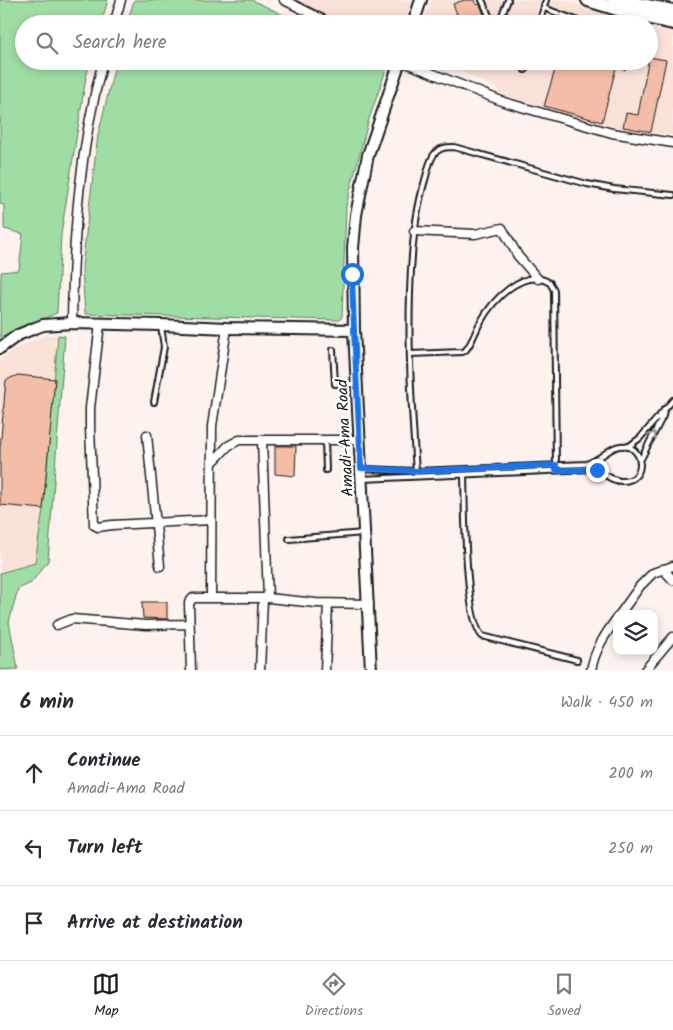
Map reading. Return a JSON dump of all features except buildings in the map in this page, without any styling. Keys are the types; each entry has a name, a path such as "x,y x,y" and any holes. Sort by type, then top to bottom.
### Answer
{"main road":[{"path":"588,0 637,15"},
{"path":"615,0 673,11"},
{"path":"658,20 673,23"}],"street":[{"path":"117,15 121,0"},
{"path":"284,0 314,15"},
{"path":"416,15 420,1"},
{"path":"72,323 73,259 81,170 92,105 101,70"},
{"name":"Amadi-Ama Road","path":"371,670 356,384 353,248 356,215 368,155 397,70"},
{"path":"423,70 504,102 612,133 673,143"},
{"path":"414,231 475,234 502,228 518,256 538,279"},
{"path":"0,348 18,335 43,325 72,323 354,330"},
{"path":"100,324 90,408 94,525 98,527 211,520"},
{"path":"211,598 212,426 227,328"},
{"path":"147,435 160,566"},
{"path":"212,463 233,442 239,440 360,440"},
{"path":"260,670 265,598 262,440"},
{"path":"623,610 640,586 653,573 673,566"},
{"path":"663,569 673,580"},
{"path":"191,670 190,600 198,598 265,598 328,604 369,604"},
{"path":"326,670 328,604"},
{"path":"57,625 72,619 146,625 190,624"},
{"path":"591,670 593,657 599,644 613,624"},
{"path":"645,670 673,637"}],"lane":[{"path":"482,0 488,15"},
{"path":"502,15 508,0"},
{"path":"542,15 546,0"},
{"path":"544,8 563,15"},
{"path":"416,477 410,354 411,267 418,206 431,161 438,151 448,147 587,184 614,189 673,195"},
{"path":"410,354 465,351 480,322 502,294 518,283 528,279 538,279 550,283 554,290 556,470"},
{"path":"154,402 164,347 161,324"},
{"path":"333,350 335,384 356,384"},
{"path":"628,447 640,438 664,408 673,400"},
{"path":"361,474 416,477 556,470 597,470 615,481 626,481 635,477 639,471 640,461 663,416 664,408"},
{"path":"325,440 326,470"},
{"path":"361,474 591,462 620,446 628,447 637,453 640,461"},
{"path":"464,475 468,577 471,602 478,631 482,636 577,660"},
{"path":"289,539 364,533"}],"shaded area":[{"path":"291,0 413,0 408,15 325,15"},
{"path":"431,0 563,0 612,15 425,15"},
{"path":"658,28 673,31 673,136 620,128 573,116 497,93 498,89 459,70 658,70"},
{"path":"45,335 58,335 43,509 35,563 0,573 0,359 14,349"}],"green space":[{"path":"0,0 108,0 104,15 15,15 15,70 88,70 61,234 57,313 0,337 1,272 19,270 23,234 4,229 4,205 0,204"},
{"path":"134,0 252,0 283,15 130,15"},
{"path":"114,70 386,70 368,122 346,206 342,317 339,320 85,314 82,268 98,135"},
{"path":"58,335 65,336 48,561 31,583 18,589 9,622 18,669 0,670 0,573 35,563 43,509"}],"route":[{"path":"352,274 361,468 416,471 556,465 556,470 597,470"}]}
